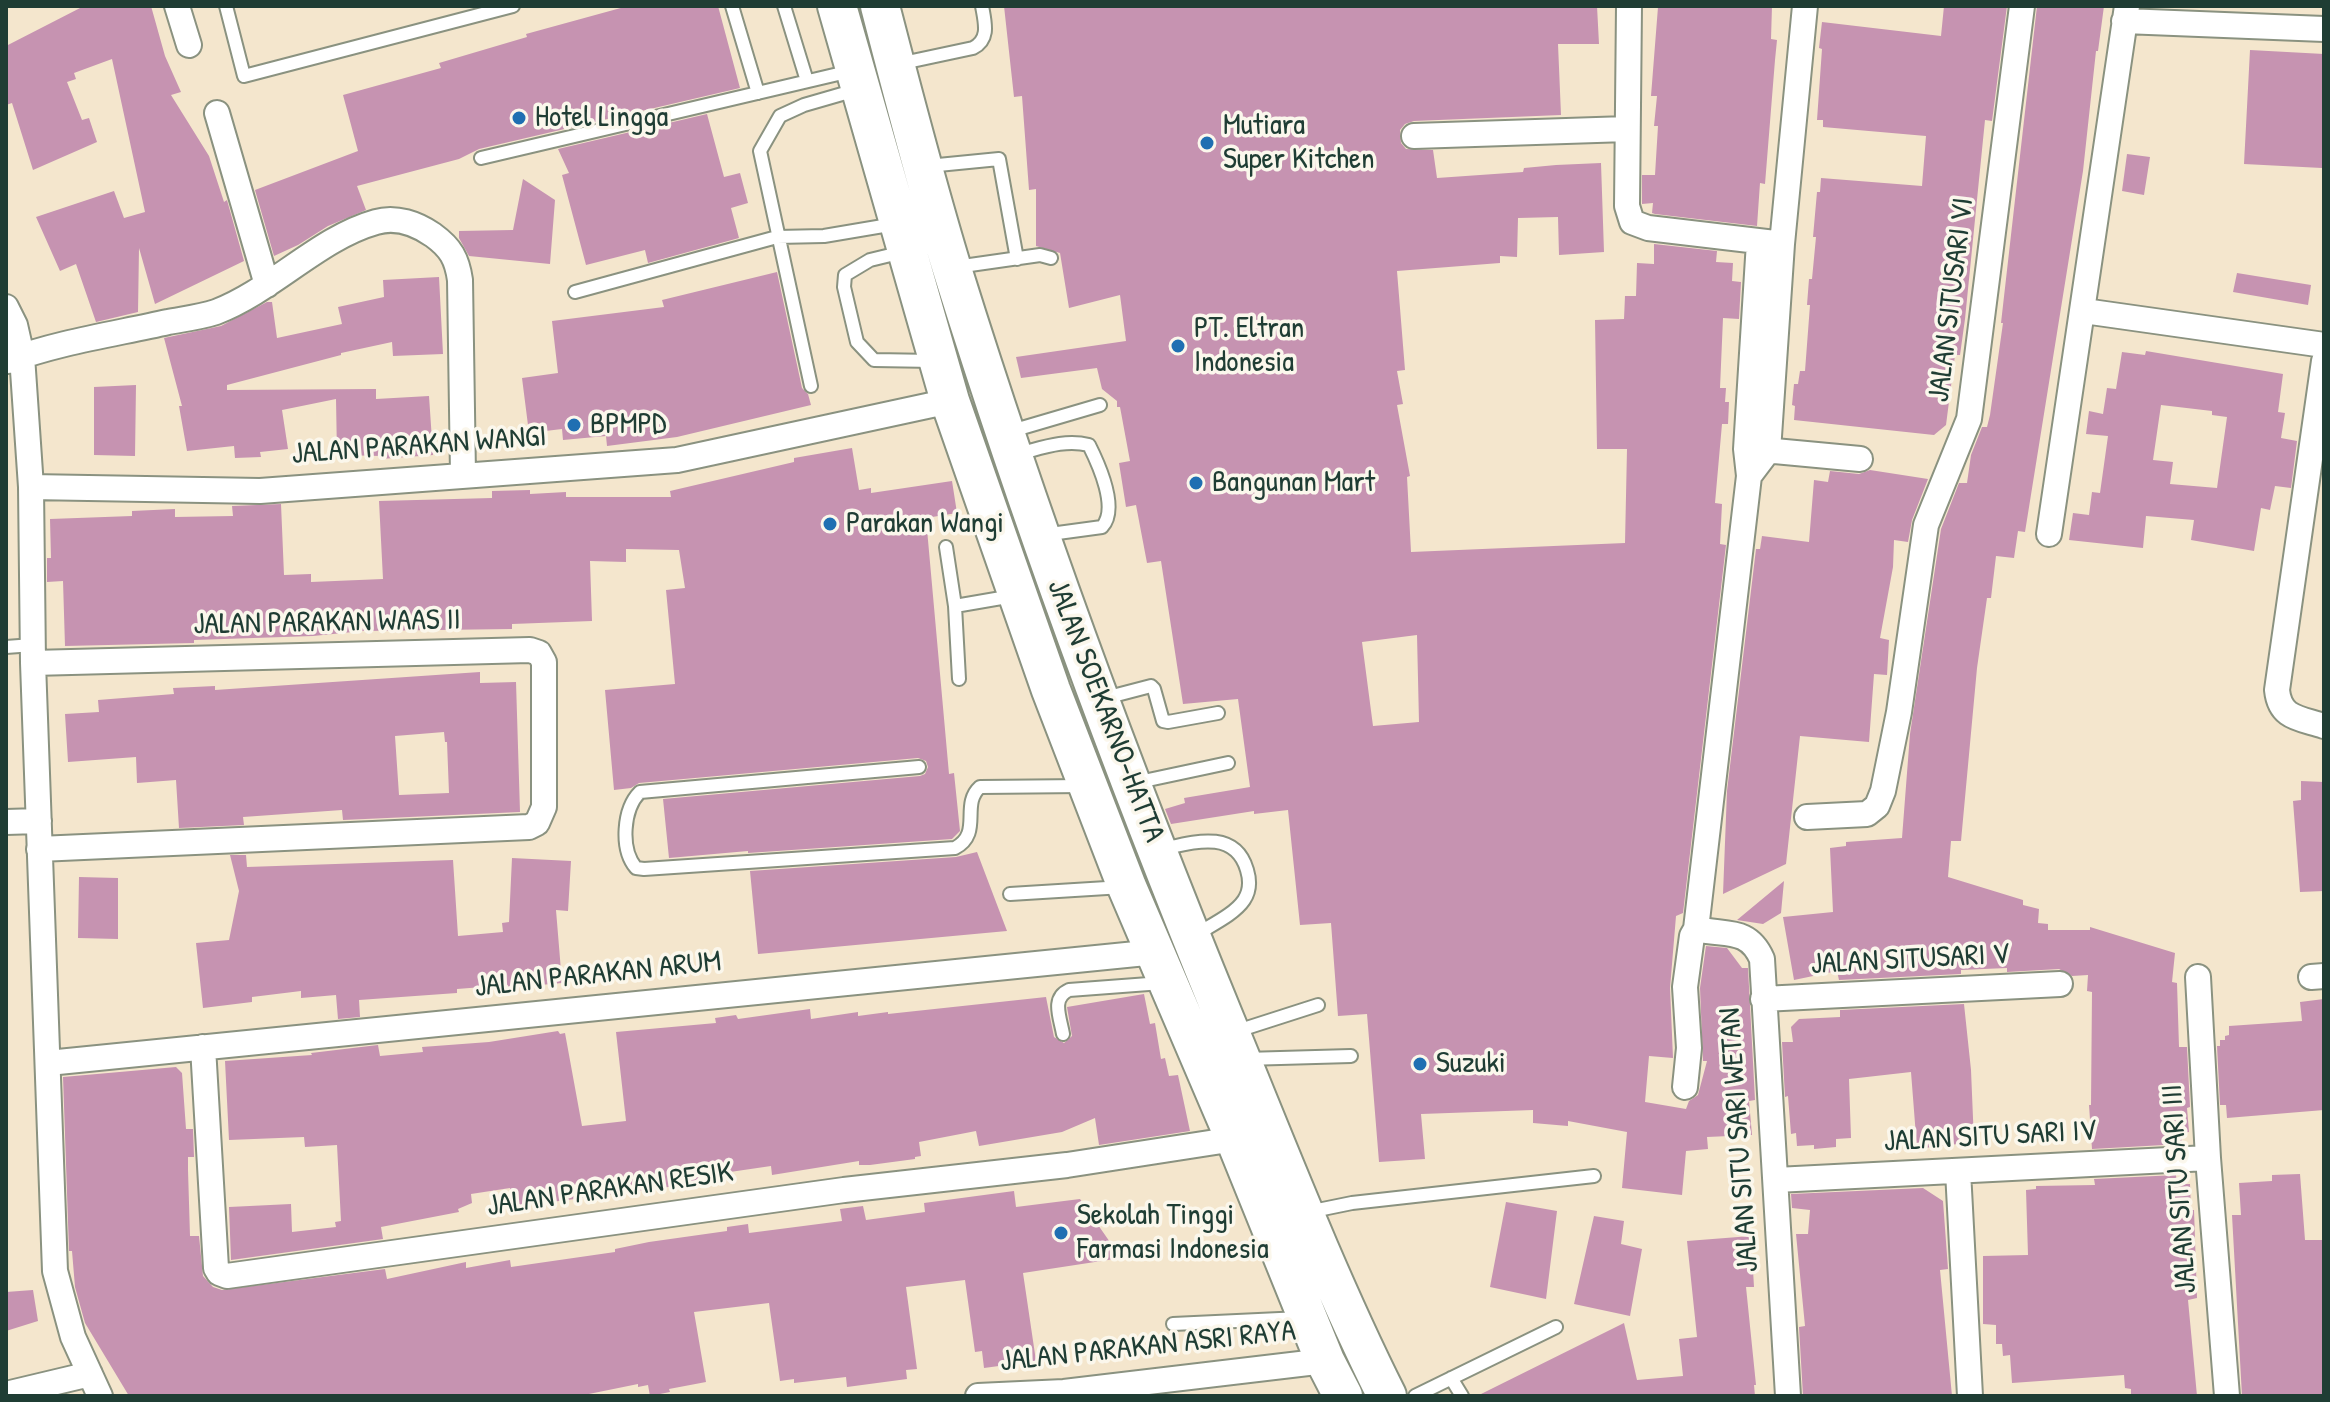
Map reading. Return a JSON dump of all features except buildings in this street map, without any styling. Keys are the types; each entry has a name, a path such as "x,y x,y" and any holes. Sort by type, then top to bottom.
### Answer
{"highway":[{"name":"JALAN SOEKARNO-HATTA","path":"837,6 950,401 1017,595 1127,887 1235,1139 1325,1361 1343,1396"},
{"name":"JALAN SOEKARNO-HATTA","path":"880,6 952,268 1040,536 1098,700 1191,938 1305,1213 1355,1331 1387,1396"}],"street":[{"path":"177,6 189,45"},
{"path":"1629,6 1627,206 1632,222 1640,227 1770,243"},
{"path":"1685,1087 1689,1048 1685,987 1692,936 1696,929 1749,476 1757,450 1770,243 1805,6"},
{"name":"JALAN SITUSARI VI","path":"1807,817 1867,814 1877,806 1883,791 1899,712 1926,525 1969,419 2022,6"},
{"path":"2049,534 2126,14 2324,29"},
{"path":"217,113 267,285"},
{"path":"1414,136 1627,129"},
{"path":"14,359 215,312 267,285 347,233 392,220 419,225 442,242 457,259 460,280 463,475"},
{"path":"6,307 15,325 14,359 31,487 33,654 55,1271 73,1337 100,1396"},
{"path":"2084,311 2324,345"},
{"path":"2324,361 2277,690 2281,709 2286,713 2324,726"},
{"name":"JALAN PARAKAN WANGI","path":"31,487 260,491 677,460 950,401"},
{"path":"1757,450 1860,459"},
{"name":"JALAN PARAKAN WAAS II","path":"33,654 530,650 539,653 544,662 544,807 537,823 529,827 39,849"},
{"path":"6,822 39,821"},
{"name":"JALAN SITU SARI WETAN","path":"1696,929 1742,935 1756,945 1762,959 1788,1396"},
{"name":"JALAN PARAKAN ARUM","path":"48,1063 203,1047 1162,967"},
{"name":"JALAN SITU SARI III","path":"2198,977 2208,1158 2227,1396"},
{"name":"JALAN SITUSARI V","path":"1763,999 2060,984"},
{"name":"JALAN PARAKAN RESIK","path":"203,1047 216,1268 227,1276 814,1194 1067,1165 1235,1139"},
{"name":"JALAN SITU SARI IV","path":"1776,1180 2208,1158"},
{"path":"1958,1171 1970,1396"},
{"name":"JALAN PARAKAN ASRI RAYA","path":"978,1396 1064,1394 1325,1361"},
{"path":"6,1394 90,1374"}],"lane":[{"path":"226,6 244,76 513,6"},
{"path":"732,6 758,93"},
{"path":"784,6 807,81"},
{"path":"895,65 973,48 982,43 985,35 982,6"},
{"path":"481,158 807,81 857,80"},
{"path":"811,386 760,151 780,116 857,80"},
{"path":"923,167 999,159 1017,259"},
{"path":"575,292 777,237 902,237"},
{"path":"902,237 845,275 844,287 857,342 874,360 938,361"},
{"path":"952,268 1040,255 1051,258"},
{"path":"1009,444 1100,405"},
{"path":"1009,444 1074,441 1089,445 1095,456 1111,507 1109,520 1102,527 1040,536"},
{"path":"946,547 955,606 959,679"},
{"path":"955,606 1017,595"},
{"path":"6,647 33,654"},
{"path":"1098,700 1151,686 1163,721 1218,713"},
{"path":"1131,783 1228,763"},
{"path":"919,767 640,792 631,801 625,830 630,861 636,868 644,869 955,848 964,843 969,835 972,799 975,790 980,787 1087,786"},
{"path":"1157,850 1210,840 1227,842 1237,850 1247,868 1250,886 1244,901 1191,938"},
{"path":"1010,894 1127,887"},
{"path":"1063,1034 1057,1001 1060,994 1162,967"},
{"path":"1236,1046 1318,1005"},
{"path":"1236,1046 1351,1056"},
{"path":"1305,1213 1352,1203 1594,1176"},
{"path":"1173,1324 1307,1317"},
{"path":"1415,1396 1556,1327"},
{"path":"1451,1378 1462,1396"}],"place":[{"name":"Hotel Lingga","path":"519,118"},
{"name":"Mutiara Super Kitchen","path":"1207,143"},
{"name":"PT. Eltran Indonesia","path":"1178,346"},
{"name":"BPMPD","path":"574,425"},
{"name":"Bangunan Mart","path":"1196,483"},
{"name":"Parakan Wangi","path":"830,524"},
{"name":"Suzuki","path":"1420,1064"},
{"name":"Sekolah Tinggi Farmasi Indonesia","path":"1061,1233"}]}
